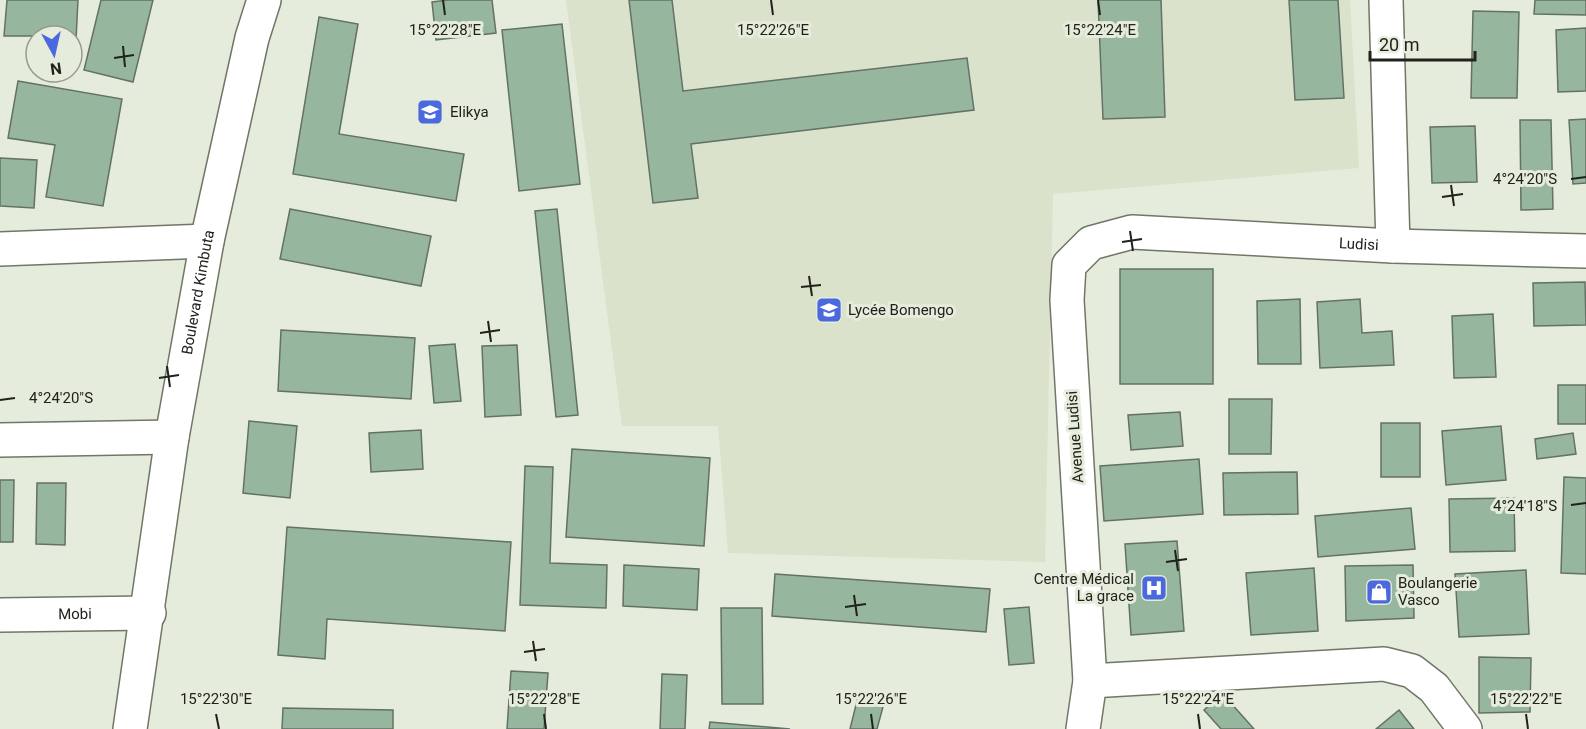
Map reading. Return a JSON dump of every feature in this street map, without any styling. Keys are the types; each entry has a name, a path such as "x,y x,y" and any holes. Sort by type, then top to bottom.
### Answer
{"street":[{"name":"Boulevard Kimbuta","path":"130,729 149,613 172,437 207,241 252,38 264,0"},
{"path":"1386,0 1393,246"},
{"name":"Ludisi","path":"1131,232 1393,246 1586,251"},
{"name":"Avenue Ludisi","path":"1083,729 1090,681 1067,300 1069,265 1091,243 1131,232"},
{"path":"0,249 207,241"},
{"path":"0,440 172,437"},
{"name":"Mobi","path":"0,615 149,613"},
{"path":"1090,681 1384,664 1412,671 1434,688 1465,729"}],"shaded area":[{"name":"Lycée Bomengo","path":"566,0 1350,0 1359,168 1053,194 1045,562 728,553 718,426 622,426"}],"building":[{"path":"7,0 78,0 77,24 24,24 24,36 4,36"},
{"path":"101,0 153,0 133,82 84,70"},
{"path":"492,0 496,33 436,40 432,2"},
{"path":"629,0 672,0 683,91 967,58 974,110 691,144 698,198 653,203"},
{"path":"1098,0 1161,0 1165,117 1103,119"},
{"path":"1289,0 1338,0 1344,98 1295,100"},
{"path":"1535,0 1586,0 1586,15 1534,14"},
{"path":"1473,11 1519,12 1517,98 1471,98"},
{"path":"319,17 358,24 339,134 464,154 456,201 293,174"},
{"path":"562,24 580,184 519,191 502,30"},
{"path":"1586,28 1586,91 1558,92 1556,30"},
{"path":"18,81 24,84 122,99 103,206 46,197 55,145 8,138"},
{"path":"1586,119 1586,183 1573,184 1569,120"},
{"path":"1520,120 1551,120 1553,209 1521,210"},
{"path":"1475,126 1477,182 1432,183 1430,127"},
{"path":"0,158 37,160 34,208 0,206"},
{"path":"290,209 431,236 421,286 280,259"},
{"path":"557,209 578,415 556,417 535,211"},
{"path":"1120,269 1213,269 1213,384 1120,384"},
{"path":"1585,282 1586,325 1534,326 1533,283"},
{"path":"1300,299 1301,364 1258,364 1257,301"},
{"path":"1360,299 1362,333 1392,331 1394,365 1320,368 1317,302"},
{"path":"1493,314 1496,377 1454,378 1452,316"},
{"path":"281,330 415,338 411,399 278,391"},
{"path":"455,344 461,401 434,403 429,346"},
{"path":"517,345 521,415 485,417 482,346"},
{"path":"1558,385 1586,385 1586,424 1558,424"},
{"path":"1229,399 1272,399 1271,454 1229,454"},
{"path":"1180,412 1183,446 1131,450 1128,415"},
{"path":"249,421 297,426 290,498 243,493"},
{"path":"1381,423 1420,423 1420,477 1381,477"},
{"path":"1501,426 1506,480 1446,485 1442,431"},
{"path":"421,430 423,469 371,472 369,433"},
{"path":"1573,433 1576,454 1537,459 1535,439"},
{"path":"572,449 710,458 704,546 566,537"},
{"path":"1199,459 1203,514 1104,521 1100,466"},
{"path":"525,466 553,467 550,563 607,565 606,608 520,605"},
{"path":"1297,472 1298,514 1224,515 1223,473"},
{"path":"1564,477 1586,478 1586,574 1561,573"},
{"path":"0,480 14,480 13,542 0,542"},
{"path":"37,483 66,483 65,545 36,544"},
{"path":"1514,498 1515,551 1450,552 1449,499"},
{"path":"1411,508 1415,549 1318,557 1315,516"},
{"path":"287,527 511,542 505,631 327,619 325,659 278,655"},
{"name":"Centre Médical La grace","path":"1177,541 1184,631 1131,635 1125,544"},
{"path":"624,565 699,569 697,610 623,606"},
{"name":"Boulangerie Vasco","path":"1413,565 1414,618 1346,621 1345,566"},
{"path":"1314,568 1318,631 1251,635 1246,573"},
{"path":"1526,570 1529,634 1459,637 1455,574"},
{"path":"775,574 990,589 986,632 772,616"},
{"path":"1029,607 1034,663 1009,665 1004,609"},
{"path":"721,608 762,608 763,704 722,704"},
{"path":"1479,657 1531,658 1530,712 1479,713"},
{"path":"511,671 548,673 544,729 507,729"},
{"path":"662,674 687,675 685,729 660,729"},
{"path":"1222,693 1254,729 1221,729 1204,710"},
{"path":"858,697 884,703 877,729 850,729"},
{"path":"283,708 393,710 393,729 282,729"},
{"path":"1399,710 1414,729 1376,729"},
{"path":"710,722 790,729 709,729"}],"place":[{"name":"Elikya","path":"430,112"},
{"name":"Lycée Bomengo","path":"829,310"},
{"name":"Centre Médical La grace","path":"1154,588"},
{"name":"Boulangerie Vasco","path":"1379,592"}]}
